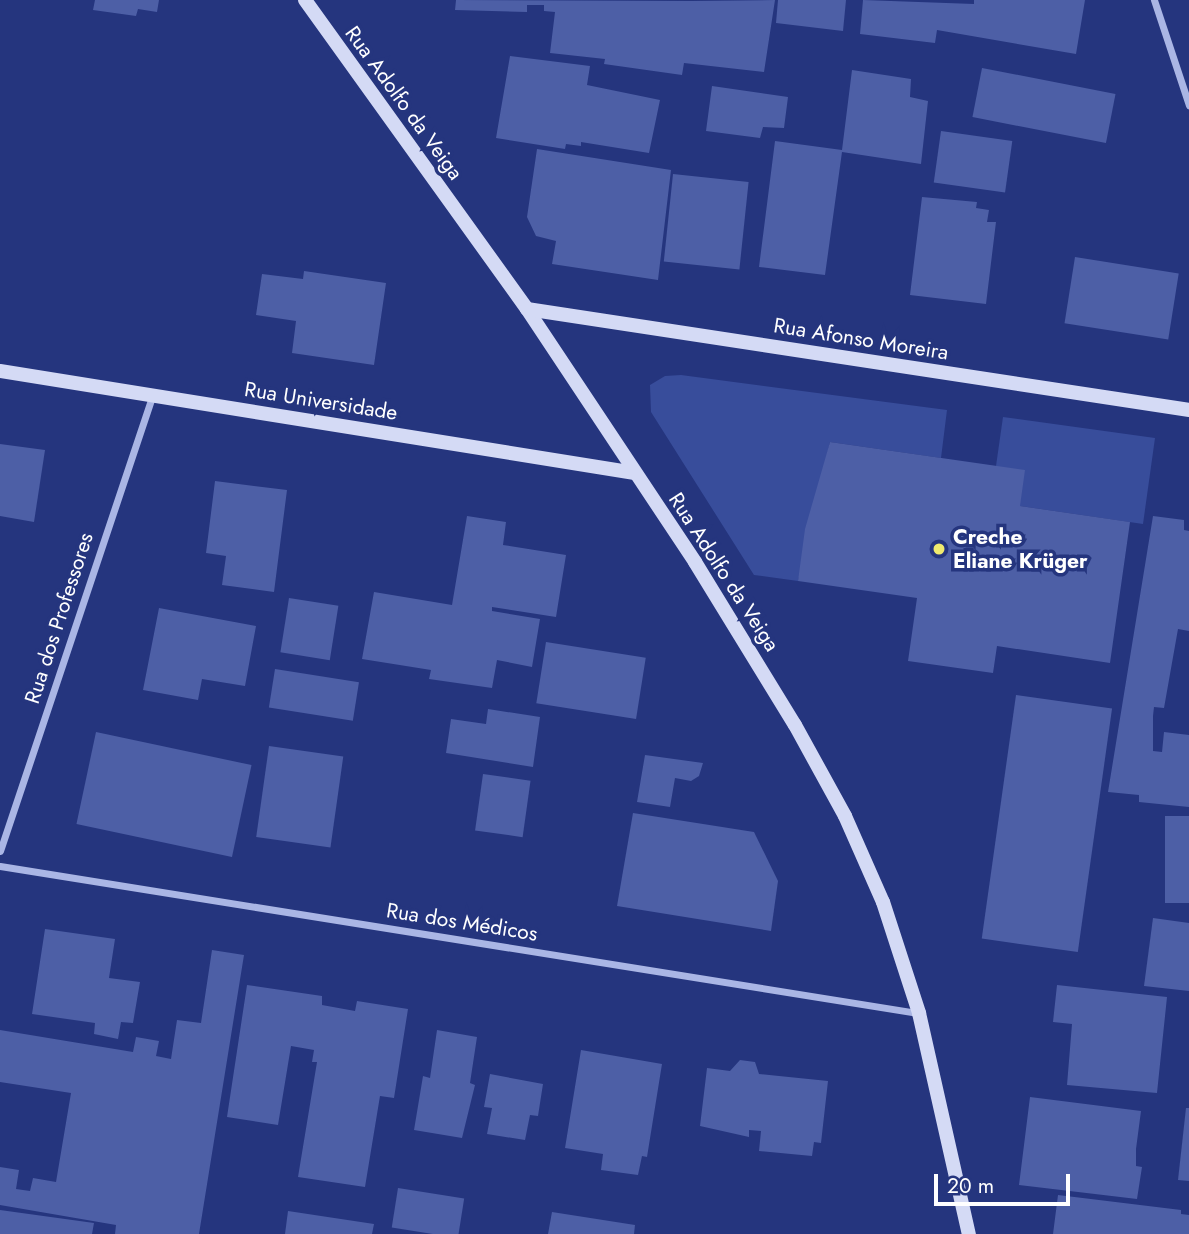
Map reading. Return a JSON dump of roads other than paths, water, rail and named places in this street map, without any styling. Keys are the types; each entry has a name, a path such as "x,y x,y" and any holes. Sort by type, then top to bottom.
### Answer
{"street":[{"name":"Rua Adolfo da Veiga","path":"305,0 527,309 795,725 845,816 883,902 919,1013 969,1234"},
{"path":"1154,0 1189,105"},
{"name":"Rua Afonso Moreira","path":"527,309 1189,410"},
{"name":"Rua Universidade","path":"0,371 635,473"},
{"name":"Rua dos Professores","path":"0,851 152,396"},
{"name":"Rua dos Médicos","path":"0,866 919,1013"}],"place":[{"name":"Creche Eliane Krüger","path":"939,549"}]}
